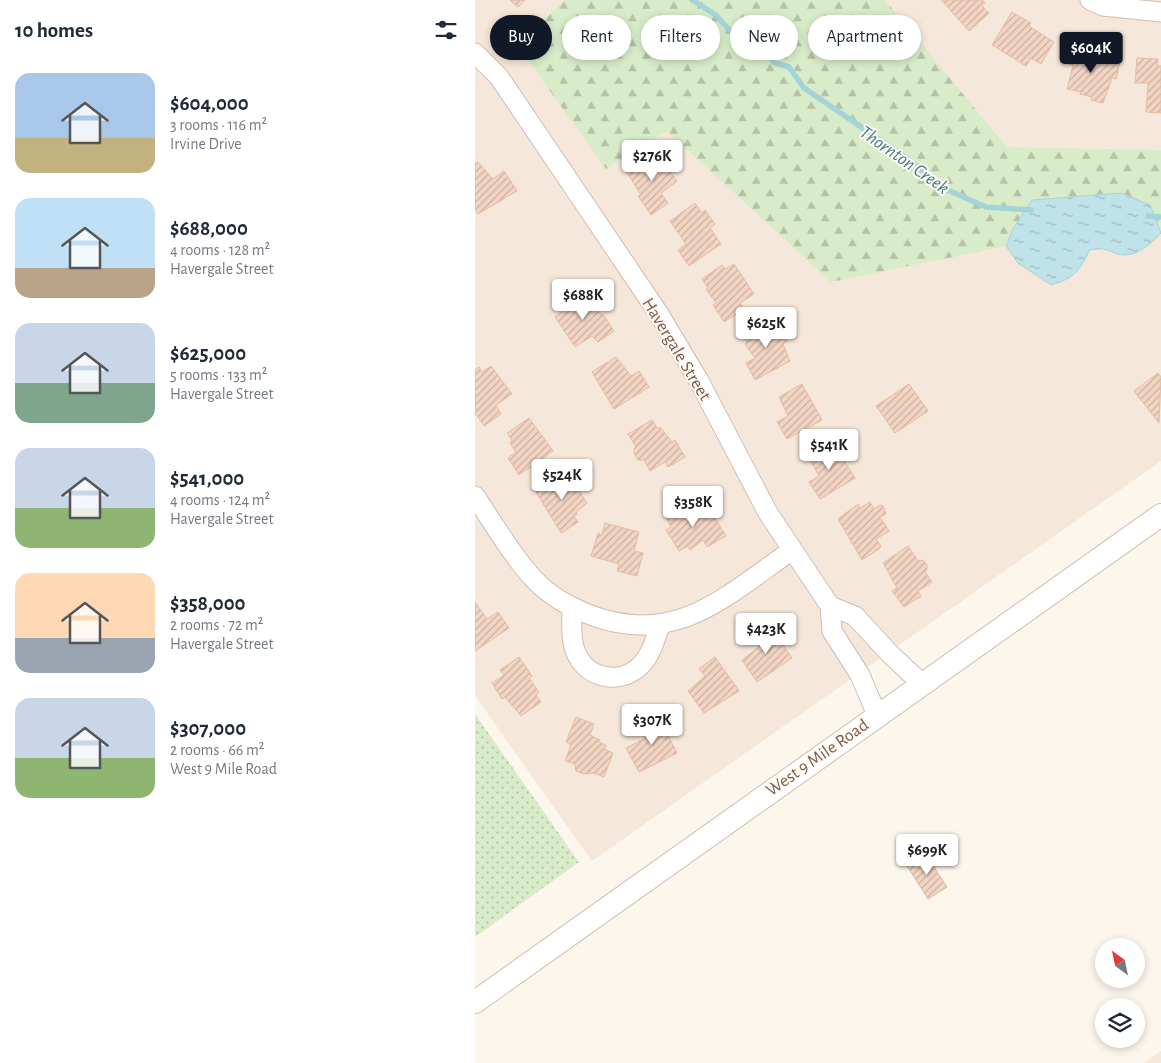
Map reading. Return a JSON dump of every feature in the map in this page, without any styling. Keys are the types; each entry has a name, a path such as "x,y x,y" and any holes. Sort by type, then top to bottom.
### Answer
{"street":[{"path":"1090,0 1103,6 1161,12"},
{"name":"Havergale Street","path":"475,53 499,77 659,314 699,382 768,513 791,551 830,606 833,631 860,675 877,715"},
{"path":"475,496 531,577 558,600 572,608 617,624 660,625 685,619 716,602 791,551"},
{"name":"West 9 Mile Road","path":"475,1002 921,683 1161,515"},
{"path":"830,606 855,616 890,654 921,683"},
{"path":"572,608 572,638 576,654 585,667 598,676 610,678 625,675 641,665 651,650 660,625"}],"shaded area":[{"path":"475,0 1161,0 1161,461 592,861 475,696"},
{"path":"1161,1051 1161,1063 1144,1063"}],"green space":[{"path":"565,0 885,0 897,15 808,15 808,60 921,60 921,43 1007,147 1161,150 1161,233 1150,205 1121,193 1058,199 1013,229 1006,246 831,282 667,131 606,169 528,60 552,60 552,15 549,15"},
{"path":"475,714 579,862 475,937"}],"water":[{"path":"1121,193 1150,205 1161,233 1139,251 1124,255 1102,249 1090,250 1075,273 1066,280 1051,285 1018,263 1006,246 1013,229 1032,200"}],"building":[{"path":"510,0 525,0 518,7"},
{"path":"941,0 982,0 985,3 982,6 989,13 969,31"},
{"path":"1012,12 1031,23 1029,26 1054,42 1041,64 1031,58 1026,66 992,45"},
{"path":"1074,45 1094,50 1092,56 1120,62 1116,79 1112,78 1103,103 1091,100 1092,97 1080,94 1081,92 1067,89 1073,65 1069,64"},
{"path":"1137,58 1158,59 1157,66 1161,66 1161,113 1146,112 1148,83 1135,83"},
{"path":"657,154 677,181 661,193 668,203 651,215 638,196 641,195 626,171 645,157 647,161"},
{"path":"478,162 493,179 504,171 517,191 478,214 475,209 475,164"},
{"path":"695,203 702,213 705,210 715,224 710,228 721,244 689,266 678,250 686,244 670,221"},
{"path":"734,264 754,294 740,303 744,309 724,322 713,305 716,303 706,289 708,288 702,279 722,265 725,269"},
{"path":"583,293 601,315 603,314 614,331 598,342 592,336 575,347 555,317 565,310 562,306"},
{"path":"771,318 787,341 783,344 790,361 755,380 746,363 755,358 745,344 747,343 742,334"},
{"path":"616,357 631,376 639,371 649,387 614,409 592,372"},
{"path":"491,366 512,394 496,405 501,414 484,426 475,413 475,370 479,367 482,372"},
{"path":"1158,373 1161,377 1159,423 1134,391"},
{"path":"802,384 822,420 787,439 777,422 788,416 779,397"},
{"path":"909,384 928,411 895,433 876,406"},
{"path":"529,418 553,451 519,475 508,458 516,452 510,443 512,440 507,433"},
{"path":"652,420 658,429 660,427 672,442 675,440 685,457 668,467 665,462 650,471 644,460 638,460 634,453 634,448 636,447 628,434"},
{"path":"833,443 855,478 820,499 809,482 819,476 808,457"},
{"path":"568,474 587,503 574,516 578,522 561,533 536,492 555,477 558,480"},
{"path":"694,501 705,518 713,515 726,536 707,547 703,540 690,550 688,546 679,551 666,530 671,527 666,518 673,511 674,513"},
{"path":"870,502 874,509 880,505 883,506 886,514 880,517 889,531 876,539 881,546 879,549 862,560 838,519 858,504 860,508"},
{"path":"605,523 639,532 634,551 643,553 637,576 617,571 619,564 591,556 598,533 602,535"},
{"path":"908,546 918,561 923,560 928,567 925,572 932,582 918,591 921,596 904,607 892,591 897,588 883,563"},
{"path":"475,602 487,619 498,612 509,628 475,651"},
{"path":"769,625 792,658 757,682 742,660 760,646 752,636"},
{"path":"519,657 532,676 529,678 539,692 536,695 541,702 521,716 505,697 502,699 492,683 504,675 500,670"},
{"path":"715,657 739,691 704,713 688,691 705,676 699,669"},
{"path":"658,716 677,753 639,772 626,748 646,738 639,726"},
{"path":"576,717 594,724 590,735 606,745 604,749 613,753 604,777 594,773 584,774 576,771 575,764 565,761 571,745 566,742"},
{"path":"934,853 936,857 932,860 936,866 934,867 947,887 928,899 907,866 924,855 928,856"}],"waterway":[{"name":"Thornton Creek","path":"692,0 716,15 730,31 758,44 775,63 789,67 804,88 905,157 943,188 986,207 1031,210"},
{"name":"Thornton Creek","path":"1148,216 1161,217"}]}
